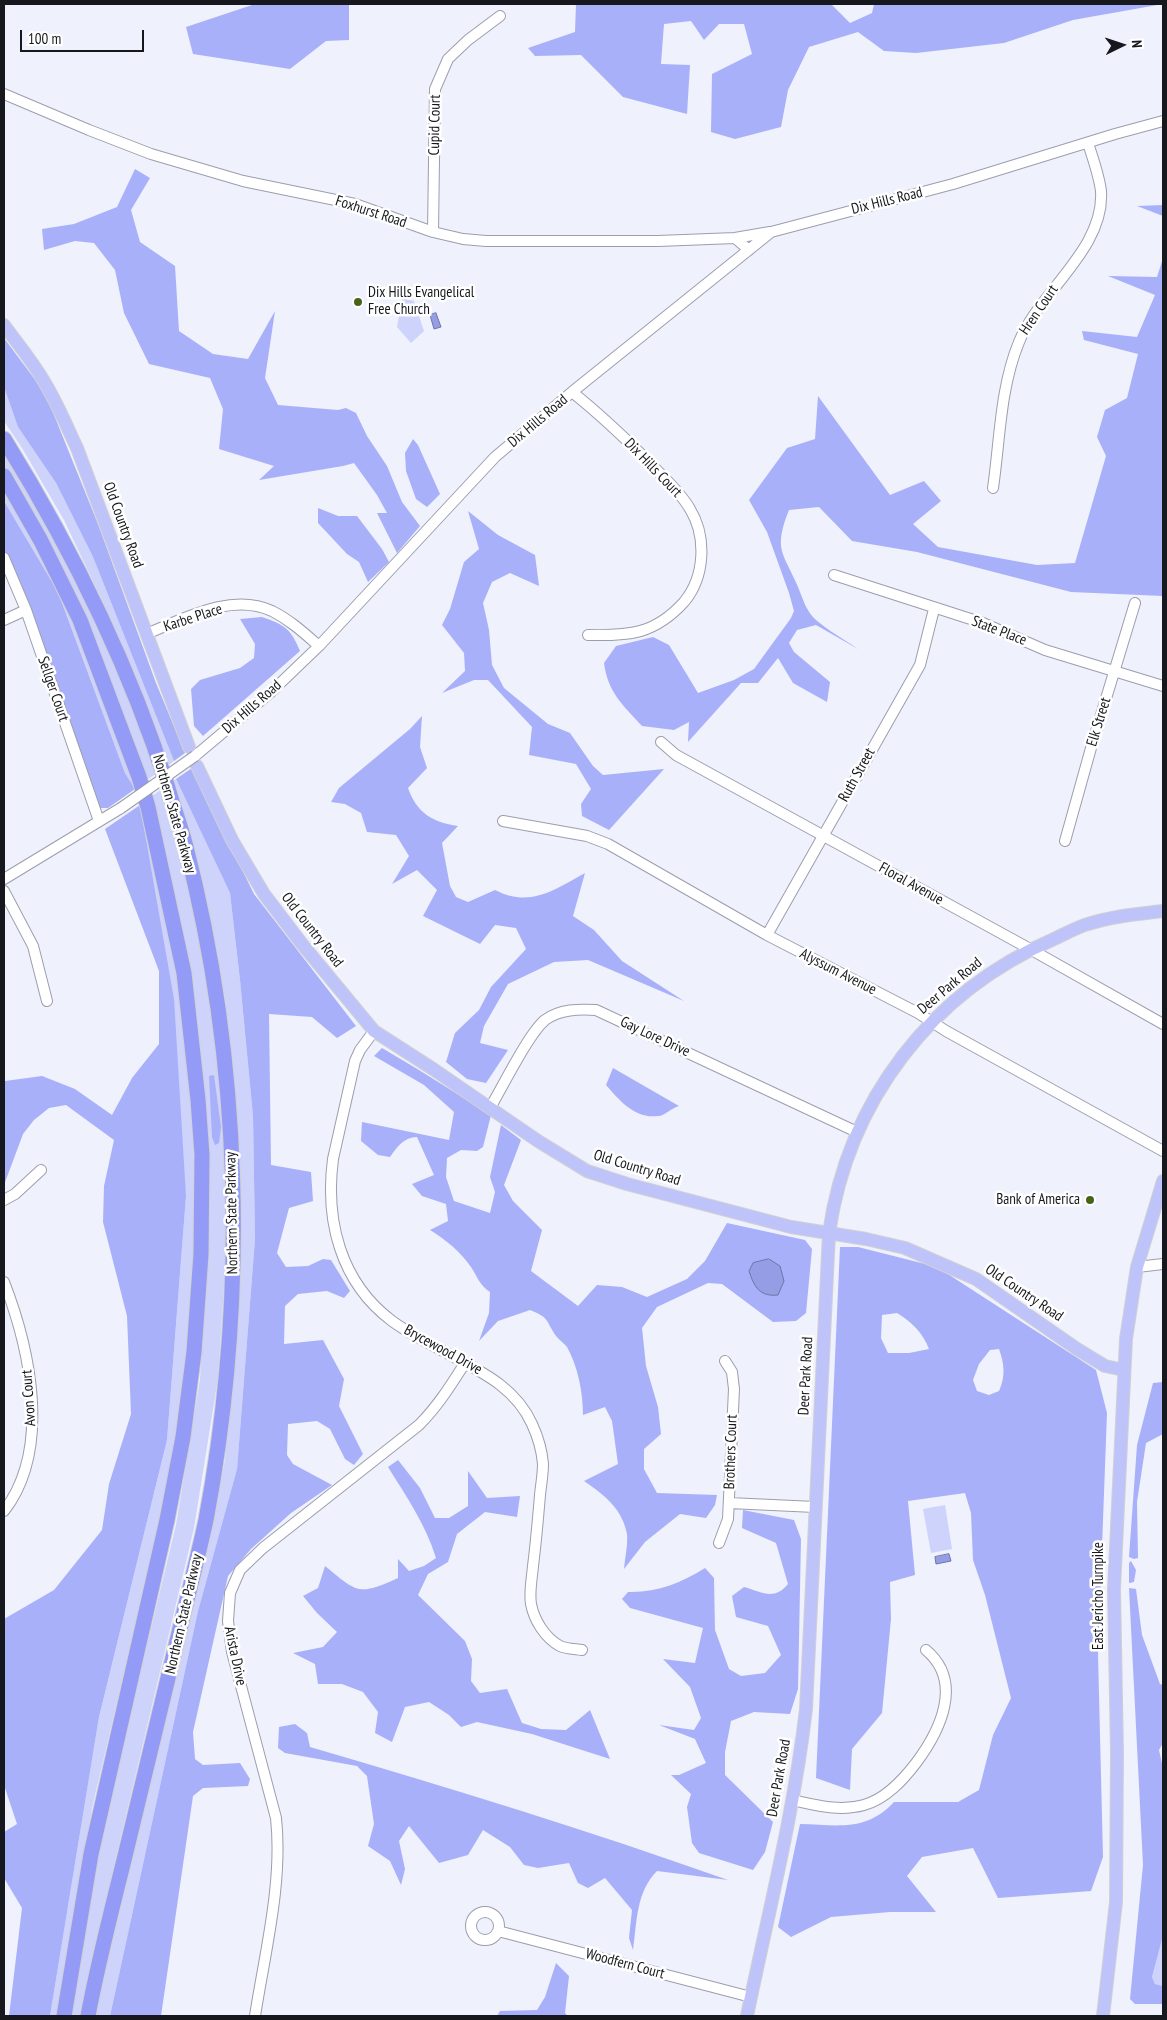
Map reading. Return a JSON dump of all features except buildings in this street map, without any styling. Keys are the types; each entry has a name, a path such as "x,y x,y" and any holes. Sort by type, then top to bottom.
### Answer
{"highway":[{"name":"Northern State Parkway","path":"4,439 57,528 109,631 136,697 160,764 184,841 204,930 223,1042 230,1117 234,1253 231,1319 220,1433 205,1522 88,2016"},
{"name":"Northern State Parkway","path":"4,476 41,541 80,620 148,807 184,973 202,1155 200,1264 194,1352 183,1437 167,1520 91,1854 64,2016"}],"main road":[{"name":"Old Country Road","path":"4,325 40,374 64,418 189,747"},
{"name":"Old Country Road","path":"197,766 232,840 264,894 302,944 374,1031 546,1147 587,1171 627,1184 791,1227 866,1239 905,1248 962,1272 999,1294 1064,1340 1105,1366 1124,1370"},
{"name":"Deer Park Road","path":"747,2016 801,1755 806,1709 829,1233 845,1163 857,1132 894,1067 931,1022 973,985 995,969 1030,949 1088,924 1117,916 1163,911"},
{"name":"East Jericho Turnpike","path":"1103,2016 1116,1902 1117,1753 1114,1589 1126,1339 1137,1267 1163,1181"}],"street":[{"name":"Cupid Court","path":"434,232 436,89 448,59 468,40 500,16"},
{"name":"Foxhurst Road","path":"4,94 151,154 243,181 355,204 434,232 463,239 486,241 658,242 735,238 771,232"},
{"name":"Dix Hills Road","path":"4,879 121,808 220,736 319,646 482,469 572,392 771,232 953,184 1163,122"},
{"name":"Hren Court","path":"993,488 1009,370 1020,340 1032,318 1084,248 1092,234 1098,217 1101,191 1088,143"},
{"path":"735,238 749,250"},
{"name":"Dix Hills Court","path":"572,392 607,419 680,494 691,510 698,528 701,549 701,566 695,584 688,597 664,621 637,633 622,636 588,635"},
{"name":"Sellger Court","path":"4,558 26,610 99,821"},
{"name":"State Place","path":"834,576 983,623 1045,650 1163,686"},
{"name":"Elk Street","path":"1066,841 1135,602"},
{"name":"Karbe Place","path":"146,634 209,610 239,605 255,606 271,610 285,618 319,646"},
{"name":"Ruth Street","path":"767,935 920,665 934,609"},
{"path":"4,620 26,610"},
{"name":"Floral Avenue","path":"661,742 676,755 1163,1024"},
{"name":"Alyssum Avenue","path":"503,821 587,836 608,844 767,935 918,1013 1163,1151"},
{"path":"4,891 33,946 47,1001"},
{"name":"Gay Lore Drive","path":"490,1108 533,1035 544,1020 559,1013 576,1009 596,1010 857,1132"},
{"name":"Brycewood Drive","path":"374,1031 360,1050 355,1061 333,1159 331,1200 336,1239 342,1258 353,1279 390,1320 412,1335 490,1376 507,1389 520,1404 532,1424 540,1445 543,1466 531,1584 531,1604 538,1623 548,1637 561,1647 582,1650"},
{"path":"4,1200 15,1194 41,1170"},
{"path":"1137,1267 1163,1264"},
{"name":"Avon Court","path":"4,1282 21,1336 30,1377 32,1405 27,1462 18,1489 4,1511"},
{"name":"Brothers Court","path":"719,1543 728,1519 734,1389 732,1372 725,1361"},
{"name":"Arista Drive","path":"255,2016 276,1890 279,1844 276,1818 232,1652 228,1621 230,1593 240,1570 263,1548 419,1425 437,1406 465,1363"},
{"path":"729,1502 816,1507"},
{"path":"792,1800 832,1808 844,1809 863,1806 886,1794 903,1779 938,1730 945,1702 946,1684 942,1670 926,1650"},
{"name":"Woodfern Court","path":"498,1931 751,1997"}],"shaded area":[{"path":"255,4 349,4 349,40 326,41 290,69 193,54 186,27"},
{"path":"576,4 831,4 850,23 872,13 874,4 1163,4 1073,20 1004,43 916,53 884,51 858,32 809,47 788,90 781,127 735,139 711,132 712,74 752,54 744,24 719,24 704,40 691,21 664,24 661,64 690,65 687,114 623,97 581,55 535,56 528,48 575,32"},
{"path":"135,169 150,178 131,210 140,242 175,266 179,331 213,354 248,359 275,311 265,378 278,405 338,410 346,408 356,413 367,436 387,466 402,502 420,526 397,553 377,513 387,513 377,495 354,463 259,480 274,466 219,449 223,409 210,378 149,364 124,313 115,270 94,243 75,241 44,250 42,229 74,224 117,207"},
{"path":"1163,205 1163,216 1137,206"},
{"path":"1163,258 1163,596 1071,592 917,552 852,541 819,507 789,510 782,534 782,550 805,605 816,620 858,649 816,625 797,630 789,643 794,652 830,682 827,702 793,683 778,658 758,683 741,683 688,742 689,722 674,730 642,726 617,698 609,683 604,663 616,646 653,637 669,645 698,693 734,680 754,669 791,618 794,611 789,593 767,532 749,500 787,448 815,439 818,396 890,495 924,481 941,501 913,524 938,547 1037,565 1075,563 1106,456 1097,437 1105,410 1127,398 1138,354 1084,340 1082,331 1137,337 1155,295 1108,276 1157,277"},
{"path":"402,298 414,301 424,331 411,343 397,327"},
{"path":"436,313 441,327 434,329 430,315"},
{"path":"4,338 36,381 50,405 98,524 156,683 185,753 174,761 93,557 56,483 18,427 4,387"},
{"path":"4,387 18,427 56,483 93,557 174,761 165,768 108,613 64,520 4,421"},
{"path":"413,439 418,445 440,494 427,507 416,499 406,471 405,453"},
{"path":"4,452 48,525 100,627 157,773 144,782 27,503 4,468"},
{"path":"4,489 61,590 135,789 125,773 58,592 4,501"},
{"path":"4,501 58,592 125,773 135,789 108,808 100,808 38,635 4,549"},
{"path":"318,508 338,516 357,516 382,549 389,562 368,582 359,562 347,554 318,523"},
{"path":"468,511 498,535 535,555 539,586 510,573 492,582 483,603 489,630 492,665 504,688 548,724 570,733 593,766 603,775 664,769 609,830 582,816 581,804 591,789 576,764 529,755 532,727 488,680 474,680 442,693 465,671 464,653 442,625 450,609 464,562 479,549"},
{"path":"262,617 282,625 294,638 300,651 203,736 194,726 191,689 200,680 240,668 254,658 255,644 240,619"},
{"path":"422,716 420,747 427,768 408,788 416,804 427,815 440,822 458,826 442,843 450,886 456,897 468,902 495,890 519,897 542,895 585,873 573,916 594,930 622,961 684,1001 588,960 554,962 508,984 484,1026 480,1043 508,1050 486,1083 467,1079 446,1062 455,1033 479,1010 491,987 526,949 516,928 495,925 480,944 423,916 437,890 417,870 392,884 409,856 396,835 367,832 361,813 345,804 331,802 339,788 410,729"},
{"path":"192,768 254,894 356,1026 337,1038 312,1017 269,1014 271,1165 311,1172 313,1201 289,1208 277,1253 286,1267 308,1266 323,1259 331,1260 350,1291 344,1298 327,1291 298,1294 285,1306 284,1344 323,1340 344,1379 339,1406 363,1454 354,1465 345,1459 330,1429 317,1421 288,1424 287,1455 293,1464 332,1485 291,1513 251,1549 228,1576 193,1732 195,1759 203,1765 240,1763 250,1779 248,1786 203,1788 193,1796 161,2016 110,2016 198,1611 237,1469 255,1239 253,1116 230,893 176,779"},
{"path":"176,779 230,893 253,1116 255,1239 237,1469 198,1611 110,2016 95,2016 122,1887 209,1538 225,1460 240,1288 241,1196 225,998 200,881 171,782"},
{"path":"162,789 189,887 207,984 223,1088 228,1224 218,1378 194,1528 96,1942 82,2016 72,2016 81,1942 111,1794 176,1525 200,1379 208,1226 204,1093 152,796"},
{"path":"140,805 180,988 190,1092 195,1177 194,1261 185,1375 172,1468 92,1808 59,2016 50,2016 99,1717 167,1440 186,1196"},
{"path":"140,805 174,999 186,1196 167,1440 99,1717 50,2016 9,2016 22,1908 4,1878 4,1832 17,1824 4,1785 4,1619 54,1590 102,1530 109,1484 131,1414 127,1316 103,1222 104,1186 114,1140 66,1105 49,1108 34,1120 23,1134 4,1185 4,1079 5,1081 42,1076 75,1089 112,1115 132,1078 159,1044 159,971 105,829"},
{"path":"382,1048 491,1115 483,1147 477,1151 461,1150 447,1158 446,1177 454,1201 490,1213 495,1192 490,1177 501,1125 521,1140 504,1185 513,1201 542,1230 531,1271 578,1306 597,1285 622,1287 647,1297 687,1279 705,1261 727,1223 805,1240 812,1249 806,1313 796,1321 773,1322 722,1284 708,1283 657,1307 642,1328 646,1366 658,1407 661,1434 644,1449 644,1469 657,1493 717,1495 715,1505 706,1518 680,1514 645,1542 624,1569 627,1547 625,1525 611,1503 584,1481 618,1464 612,1421 605,1407 583,1415 579,1380 571,1355 567,1347 556,1336 541,1315 530,1310 498,1321 479,1341 489,1313 490,1292 481,1284 467,1261 447,1242 430,1230 448,1221 446,1204 422,1196 412,1184 434,1175 417,1137 412,1137 398,1146 390,1157 378,1155 361,1141 362,1122 449,1140 454,1112 424,1085 374,1056"},
{"path":"613,1068 679,1106 658,1116 642,1115 635,1112 623,1103 606,1085"},
{"path":"214,1075 221,1127 219,1143 215,1145 212,1137 209,1076"},
{"path":"840,1247 858,1247 937,1267 1096,1370 1107,1413 1098,1654 1103,1857 1091,1891 998,1898 973,1848 922,1857 907,1876 936,1912 890,1912 831,1917 791,1937 778,1927 800,1824 851,1825 873,1818 894,1802 958,1802 979,1790 993,1735 1011,1698 985,1595 973,1560 971,1513 965,1493 908,1501 915,1575 890,1582 891,1619 882,1713 852,1749 850,1790 816,1778","holes":["897,1313 916,1328 924,1338 929,1349 909,1353 888,1353 881,1338 882,1315","999,1349 1004,1370 999,1391 989,1395 977,1391 973,1380 979,1364 990,1350"]},
{"path":"769,1259 780,1266 784,1281 778,1295 762,1293 753,1282 749,1271 753,1263"},
{"path":"1163,1382 1163,1434 1146,1443 1137,1502 1138,1558 1134,1559 1129,1557 1137,1445 1153,1383"},
{"path":"398,1460 420,1488 435,1518 449,1518 468,1506 468,1471 487,1498 520,1496 517,1517 485,1512 457,1534 448,1562 428,1574 418,1595 465,1641 472,1659 471,1681 480,1693 507,1689 522,1723 541,1729 566,1730 590,1710 610,1759 532,1734 477,1722 461,1727 449,1715 429,1702 405,1707 392,1742 375,1733 378,1712 363,1692 342,1684 318,1684 315,1664 293,1653 323,1647 337,1632 303,1596 318,1588 325,1566 352,1586 366,1589 374,1588 398,1578 398,1559 409,1571 424,1566 436,1558 421,1522 388,1467"},
{"path":"945,1505 952,1549 931,1553 923,1509"},
{"path":"743,1510 794,1520 801,1539 798,1689 790,1714 754,1712 731,1721 725,1752 725,1775 773,1822 765,1852 753,1870 699,1853 692,1843 687,1807 691,1794 671,1775 679,1775 706,1763 695,1739 659,1725 694,1730 701,1718 690,1687 663,1659 695,1663 703,1628 630,1608 622,1599 628,1592 648,1591 668,1586 705,1568 714,1578 715,1630 729,1669 741,1676 765,1673 781,1655 768,1626 736,1617 732,1596 744,1587 762,1593 773,1594 788,1584 776,1543 742,1528"},
{"path":"949,1554 951,1561 936,1564 935,1557"},
{"path":"1131,1561 1136,1570 1134,1582 1129,1583 1129,1563"},
{"path":"1129,1588 1136,1589 1142,1635 1160,1684 1163,1685 1163,1743 1159,1750 1163,1768 1163,1936 1152,1977 1155,1984 1163,1986 1163,2004 1135,2004 1130,1999 1143,1865"},
{"path":"295,1724 307,1733 310,1747 520,1810 728,1880 657,1871 650,1879 641,1898 633,1950 629,1938 632,1910 605,1878 588,1888 578,1883 569,1863 538,1868 524,1865 510,1847 483,1830 468,1855 439,1863 409,1826 399,1841 405,1869 401,1885 390,1861 368,1846 374,1824 367,1776 357,1766 285,1753 278,1748 279,1727"},
{"path":"1163,1936 1163,1986 1155,1984 1152,1977"},
{"path":"556,1963 569,1976 565,2013 568,2016 497,2016 500,2011 537,2010 545,1997"}],"place":[{"name":"Dix Hills Evangelical Free Church","path":"358,302"},
{"name":"Bank of America","path":"1090,1200"}]}
